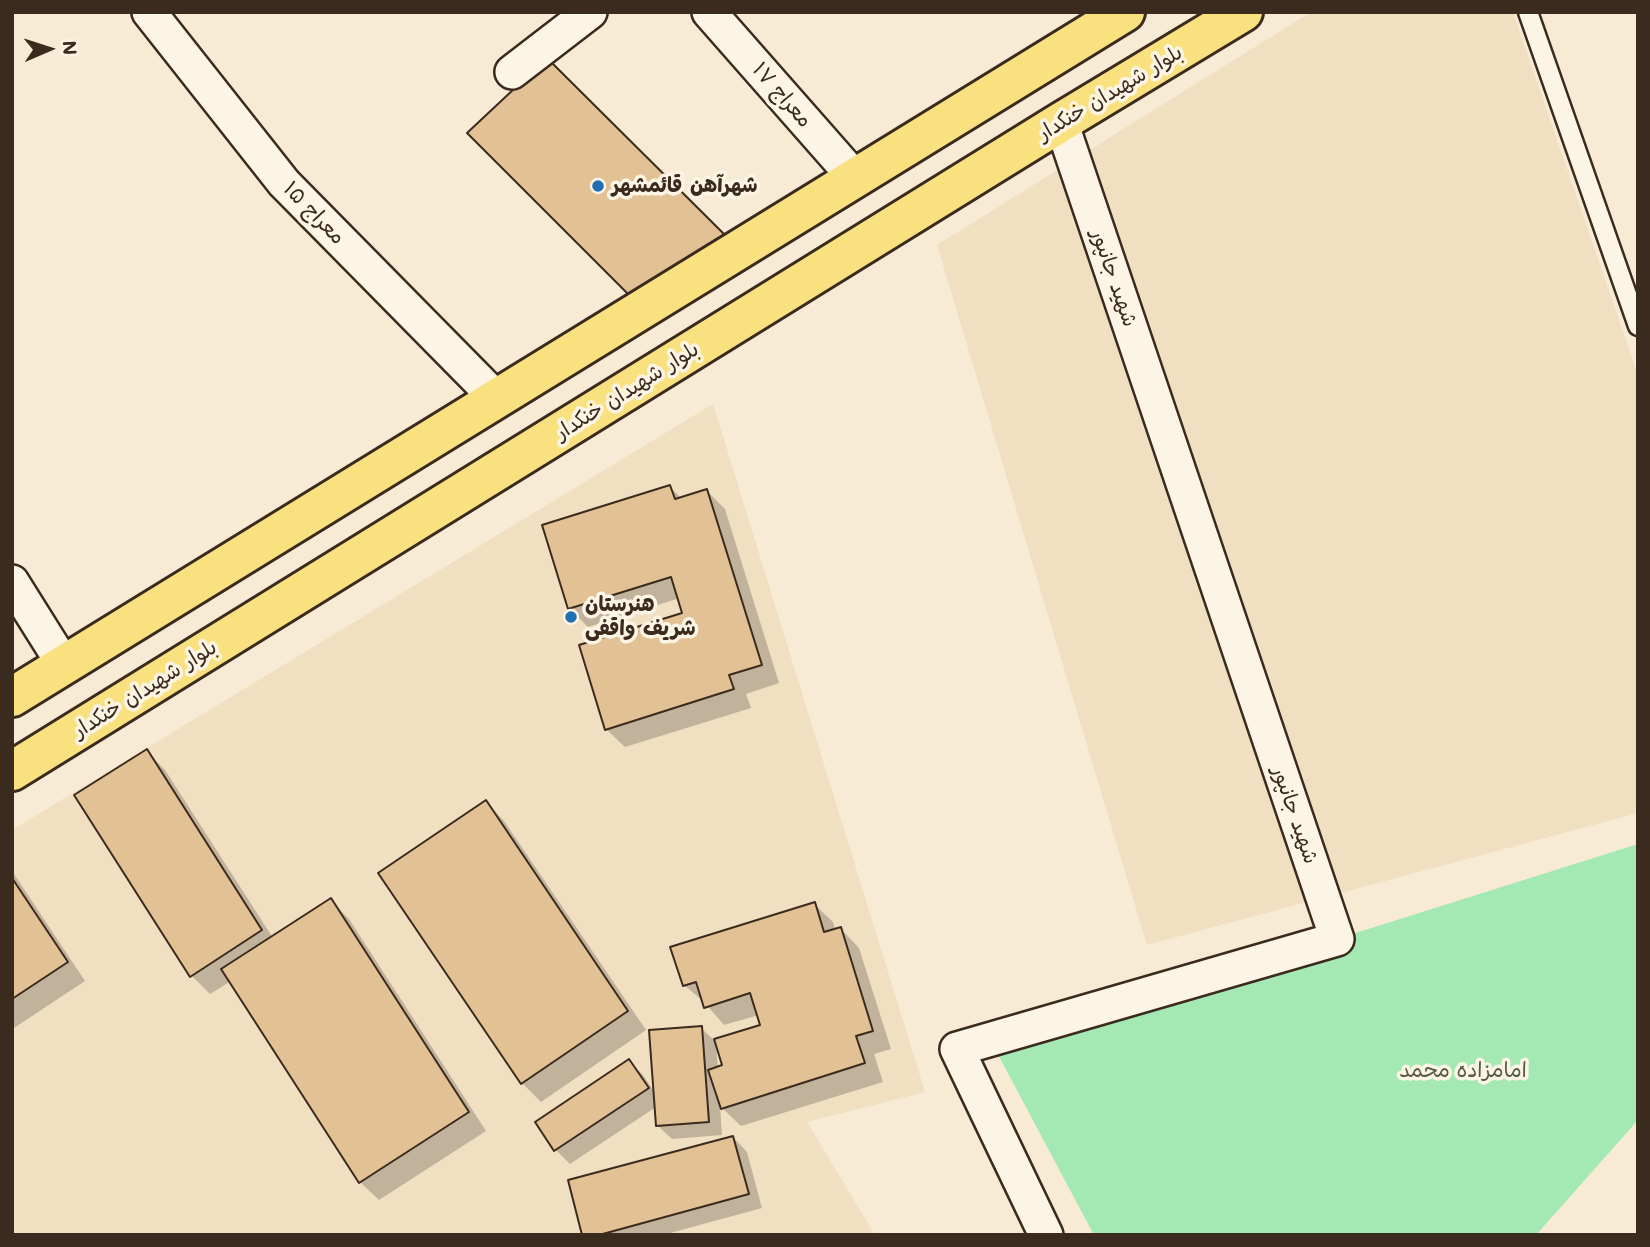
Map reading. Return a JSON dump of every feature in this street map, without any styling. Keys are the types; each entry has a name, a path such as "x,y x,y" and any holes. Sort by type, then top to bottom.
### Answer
{"highway":[{"name":"بلوار شهیدان خنکدار","path":"12,771 1243,12"},
{"path":"12,697 1123,13"}],"street":[{"name":"معراج ۱۵","path":"149,12 284,183 496,398"},
{"path":"512,72 590,12"},
{"name":"معراج ۱۷","path":"709,12 855,178"},
{"name":"شهید جانپور","path":"1046,1235 957,1049 1337,939 1061,122"},
{"path":"12,582 64,665"}],"lane":[{"path":"1528,12 1638,326"}],"shaded area":[{"path":"1311,12 1513,12 1638,375 1638,813 1147,945 937,245"},
{"name":"هنرستان شریف واقفی","path":"713,404 925,1092 807,1122 875,1235 13,1235 12,830"}],"green space":[{"name":"امامزاده محمد","path":"1638,844 1638,1120 1536,1235 1094,1235 994,1047"}],"building":[{"name":"شهرآهن قائمشهر","path":"547,58 729,239 635,301 467,133"},
{"path":"670,485 675,499 707,489 762,665 729,675 734,689 605,730 579,645 682,613 671,577 568,609 542,525"},
{"path":"147,749 262,930 190,977 74,795"},
{"path":"486,800 628,1011 521,1084 378,873"},
{"path":"12,878 68,962 12,999"},
{"path":"331,898 469,1112 359,1183 221,969"},
{"path":"815,902 824,932 841,927 873,1031 856,1036 865,1063 721,1109 708,1070 722,1065 714,1039 760,1025 750,993 704,1008 696,982 683,986 670,947"},
{"path":"702,1026 709,1122 656,1126 649,1030"},
{"path":"629,1059 649,1088 554,1151 535,1122"},
{"path":"733,1136 749,1194 599,1235 582,1235 568,1180"}],"place":[{"name":"شهرآهن قائمشهر","path":"598,186"},
{"name":"هنرستان شریف واقفی","path":"571,617"}]}
